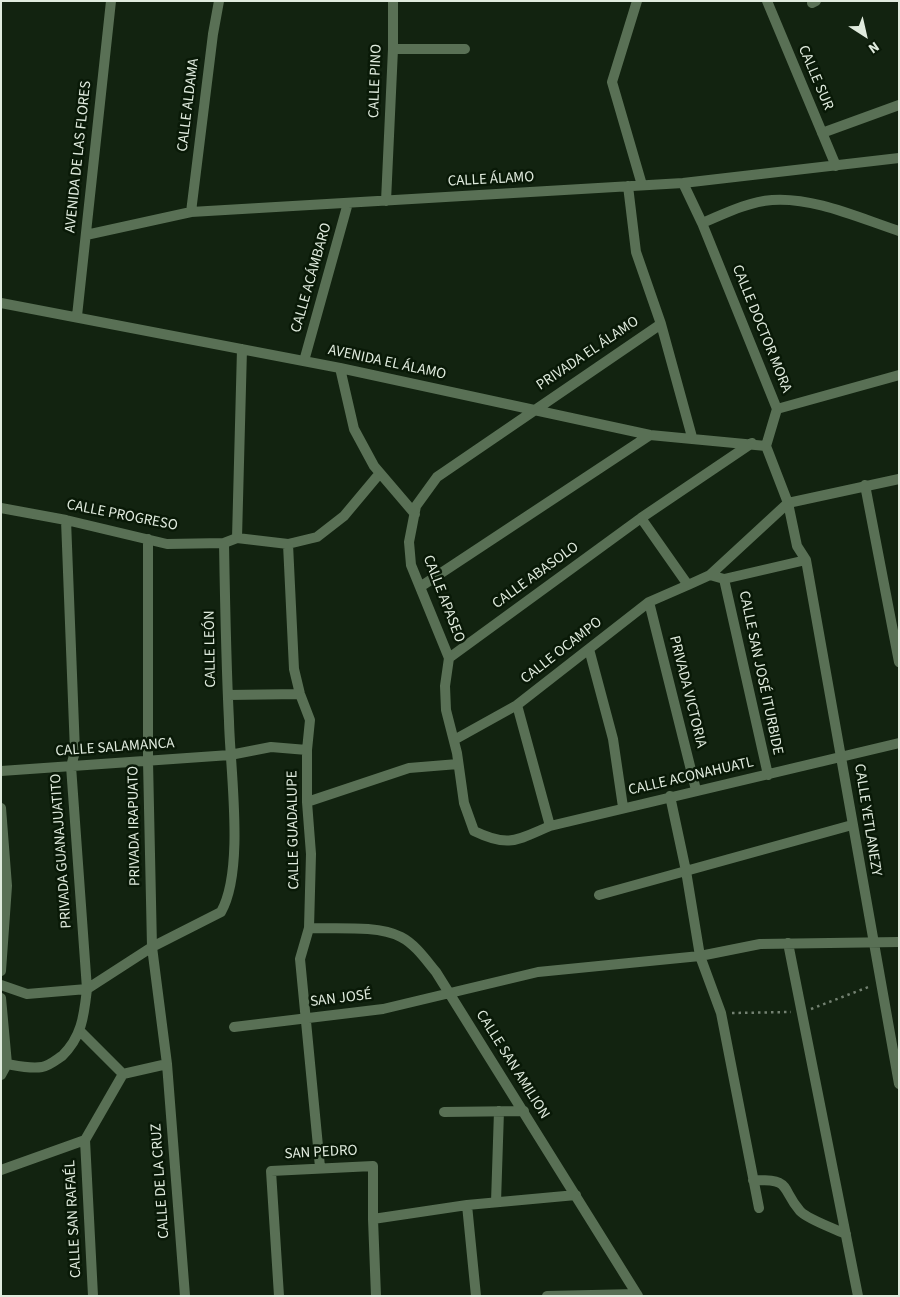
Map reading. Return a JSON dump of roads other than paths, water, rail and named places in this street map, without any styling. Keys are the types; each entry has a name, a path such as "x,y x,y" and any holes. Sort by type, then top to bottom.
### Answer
{"street":[{"name":"AVENIDA DE LAS FLORES","path":"77,316 111,1"},
{"name":"CALLE ALDAMA","path":"192,212 213,34 219,1"},
{"name":"CALLE PINO","path":"386,201 394,49 393,1"},
{"path":"637,1 612,82 642,185"},
{"name":"CALLE SUR","path":"767,1 836,166"},
{"path":"394,49 465,49"},
{"path":"822,134 899,105"},
{"name":"CALLE ÁLAMO","path":"86,235 192,212 683,183 899,158"},
{"name":"CALLE DOCTOR MORA","path":"683,183 702,223 777,409 766,446"},
{"path":"628,186 636,252 661,324 692,437"},
{"path":"702,223 738,208 771,200 805,202 899,231"},
{"name":"CALLE ACÁMBARO","path":"304,361 348,203"},
{"name":"AVENIDA EL ÁLAMO","path":"1,303 77,316 340,368 650,435 692,437 766,446"},
{"name":"PRIVADA EL ÁLAMO","path":"533,410 661,324"},
{"path":"242,349 237,538 288,544 316,537 337,521 380,473"},
{"path":"340,368 354,429 380,473 415,514"},
{"path":"777,409 899,375"},
{"name":"CALLE APASEO","path":"491,840 474,831 464,803 454,740 446,710 445,686 449,658 411,565 409,542 416,506 438,477 533,410"},
{"path":"420,587 650,435"},
{"name":"CALLE ABASOLO","path":"449,658 641,518 752,443"},
{"path":"724,578 806,560 797,546 788,502 766,446"},
{"path":"641,518 688,586 710,575 788,502 899,479"},
{"path":"865,485 894,616 899,662"},
{"name":"CALLE PROGRESO","path":"1,508 66,520 168,544 224,543 237,538"},
{"name":"PRIVADA GUANAJUATITO","path":"7,1064 43,1067 56,1061 69,1049 80,1031 87,989 71,766 75,752 66,520"},
{"name":"PRIVADA IRAPUATO","path":"148,539 148,761 152,947 167,1064"},
{"name":"CALLE LEÓN","path":"152,947 221,912 226,902 235,846 230,755 224,543"},
{"name":"CALLE GUADALUPE","path":"288,544 294,669 300,694 310,720 307,750 307,802 311,854 309,928 300,959 320,1167"},
{"name":"CALLE YETLANEZY","path":"806,560 842,756 872,942 899,1084"},
{"name":"CALLE SAN JOSÉ ITURBIDE","path":"710,575 724,578 768,775"},
{"name":"CALLE OCAMPO","path":"454,740 517,705 649,602 688,586"},
{"name":"PRIVADA VICTORIA","path":"649,602 696,790"},
{"path":"588,649 612,740 623,808"},
{"path":"228,695 300,694"},
{"path":"517,705 550,826"},
{"name":"CALLE ACONAHUATL","path":"491,840 513,842 550,826 899,743"},
{"name":"CALLE SALAMANCA","path":"1,771 230,755 271,747 307,750"},
{"path":"307,802 409,768 458,764"},
{"path":"670,796 686,871 700,956 721,1013 758,1208"},
{"path":"1,808 7,886 1,971"},
{"path":"599,895 852,825"},
{"name":"CALLE SAN AMILION","path":"309,928 386,931 402,937 416,949 436,972 637,1295"},
{"name":"SAN JOSÉ","path":"234,1027 383,1009 538,972 700,956 760,944 899,942"},
{"path":"788,943 858,1296"},
{"path":"1,985 27,994 87,989 152,947"},
{"path":"1,998 7,1064 1,1075"},
{"path":"80,1031 123,1074"},
{"path":"1,1170 85,1140 123,1074 167,1064"},
{"name":"CALLE DE LA CRUZ","path":"167,1064 185,1296"},
{"path":"496,1202 499,1111"},
{"path":"444,1112 524,1111"},
{"name":"CALLE SAN RAFAÉL","path":"85,1140 93,1296"},
{"name":"SAN PEDRO","path":"279,1296 271,1171 320,1167 373,1166 373,1219"},
{"path":"753,1180 773,1180 786,1186 801,1213 846,1234"},
{"path":"376,1296 373,1219 467,1205 576,1195"},
{"path":"467,1205 476,1296"},
{"path":"547,1296 637,1295"}]}
